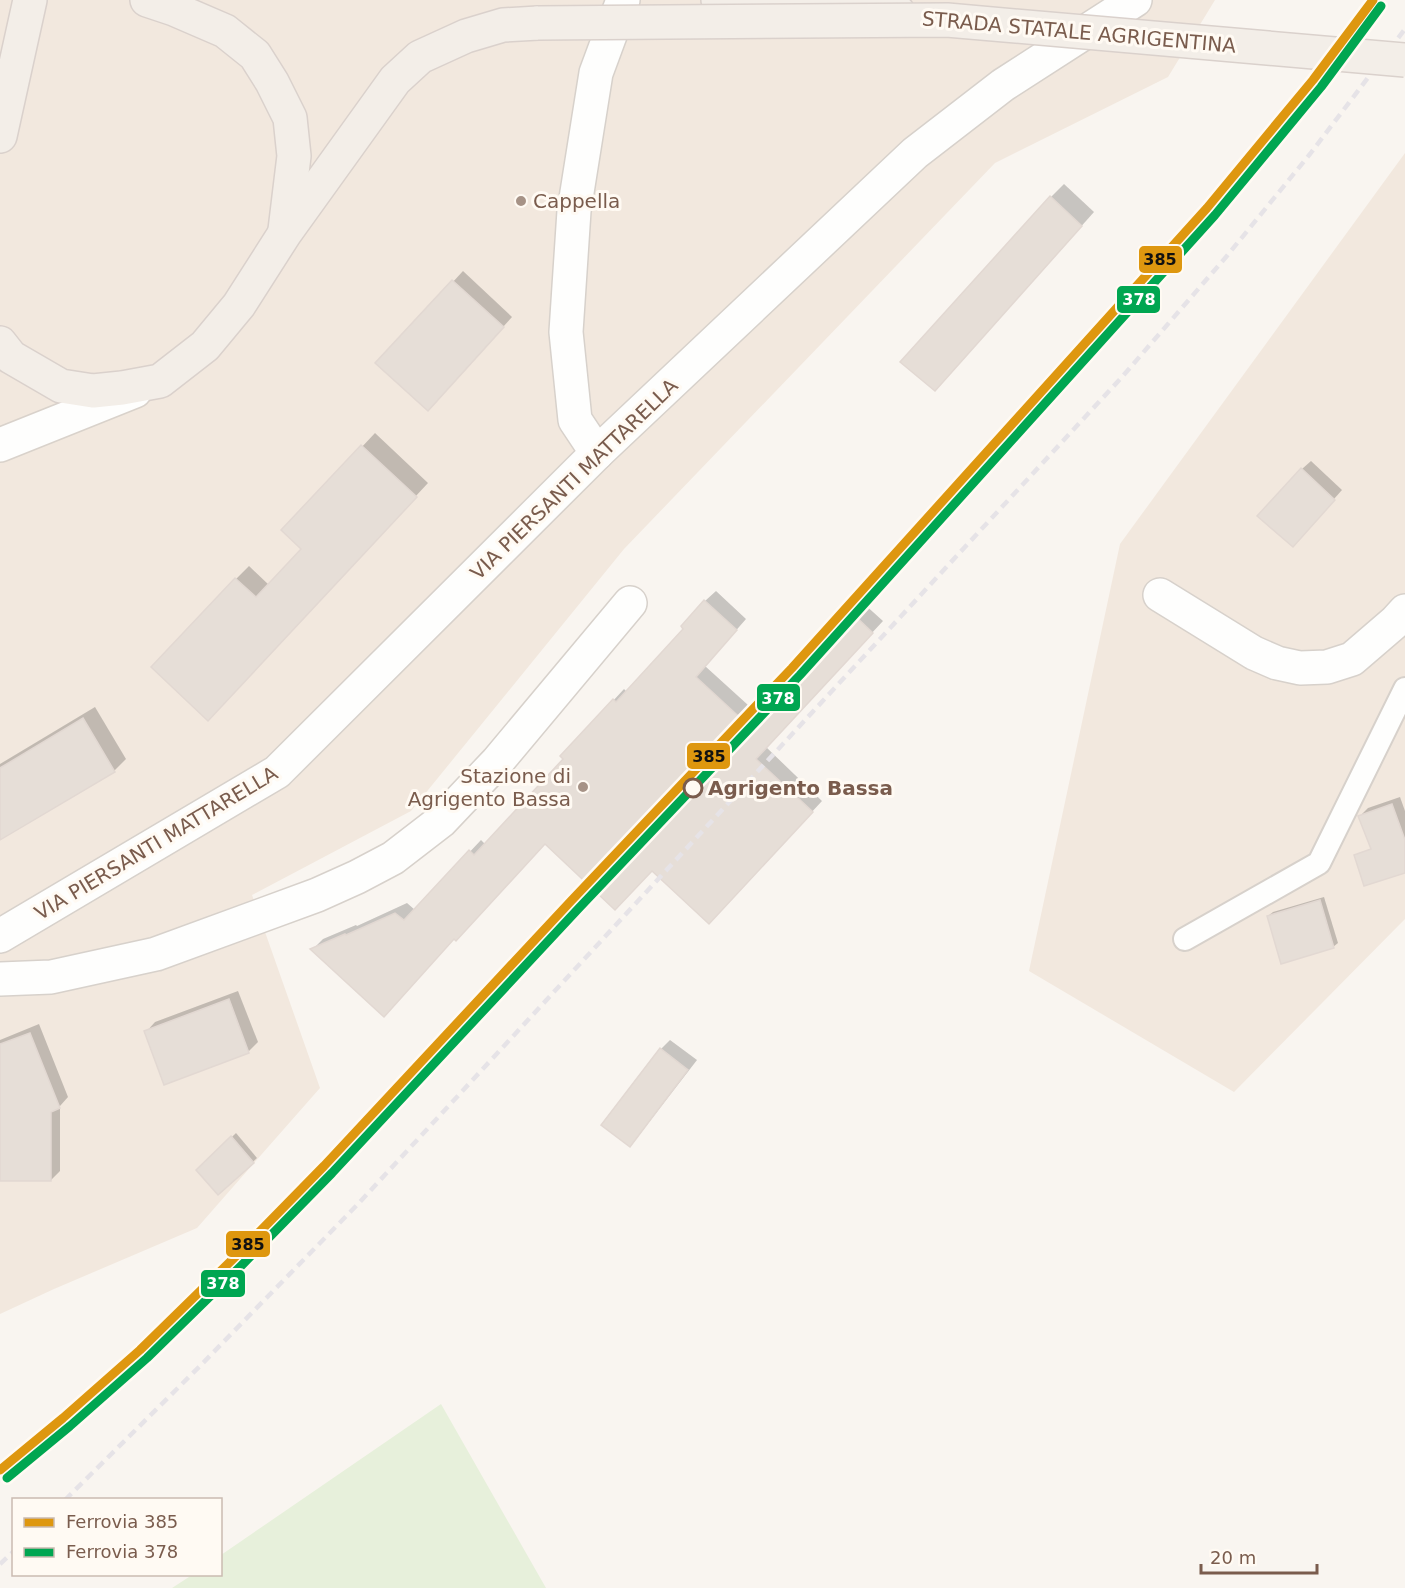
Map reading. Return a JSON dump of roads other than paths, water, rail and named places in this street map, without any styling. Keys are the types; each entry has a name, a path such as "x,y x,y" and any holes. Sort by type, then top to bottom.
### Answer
{"main road":[{"path":"0,59 24,0"},
{"path":"0,136 30,0"},
{"path":"147,0 225,31 255,55 272,82 290,118 294,156 285,233"},
{"name":"STRADA STATALE AGRIGENTINA","path":"718,0 1405,60"},
{"path":"831,0 947,20"},
{"path":"0,343 11,357 61,386 93,391 160,381 205,346 239,305 285,233 395,80 420,57 466,36 503,25 538,23 947,20"}],"street":[{"path":"597,453 575,420 567,332 574,211 596,73 623,0"},
{"name":"VIA PIERSANTI MATTARELLA","path":"0,936 277,772 597,453 915,153 1003,85 1135,0"},
{"path":"0,445 160,381"},
{"path":"1160,595 1254,652 1277,663 1300,668 1327,667 1352,659 1402,624"},
{"path":"0,978 51,977 156,954 317,895 393,858 441,821 497,762 630,603"}],"lane":[{"path":"1185,939 1319,864 1405,689"}],"railway":[{"path":"67,1498 358,1204 1122,377 1226,257 1310,154 1405,29"},
{"path":"0,1564 12,1553"}],"rail line":[{"name":"385","path":"0,1470 140,1350 233,1259 324,1166 792,668 1207,208 1313,80 1373,0"},
{"name":"378","path":"7,1478 147,1358 241,1266 332,1173 800,675 1215,215 1321,87 1381,6"}],"place":[{"name":"Cappella","path":"521,201"},
{"name":"Stazione di Agrigento Bassa","path":"583,787"},
{"name":"Agrigento Bassa","path":"693,788"}]}
